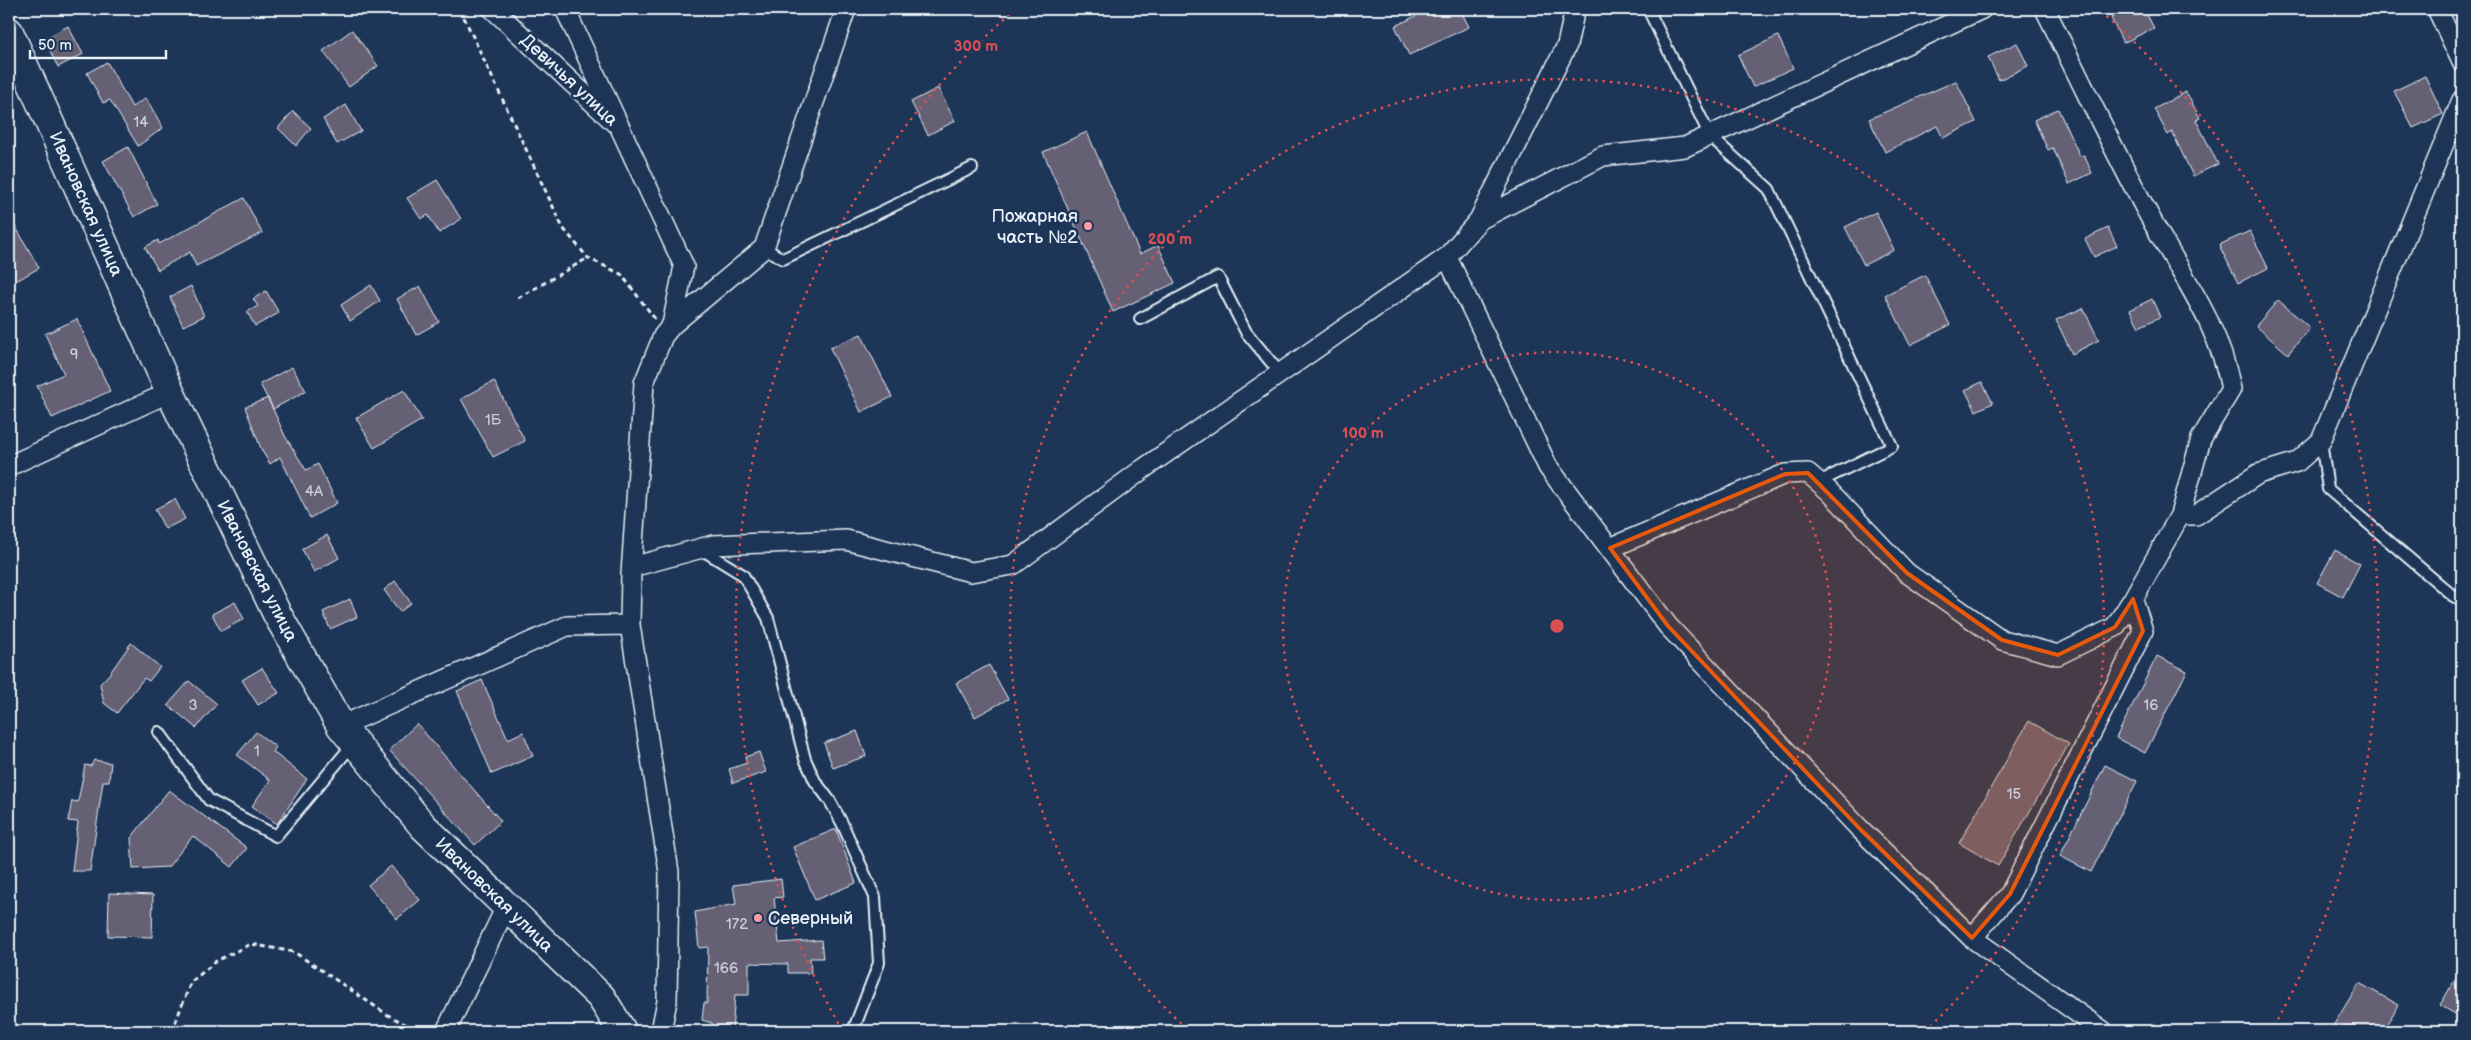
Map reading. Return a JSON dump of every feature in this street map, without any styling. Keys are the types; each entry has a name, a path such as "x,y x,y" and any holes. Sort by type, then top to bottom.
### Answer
{"main road":[{"name":"Ивановская улица","path":"9,32 170,392 276,614 347,734 423,826 601,997 622,1031"}],"street":[{"name":"Девичья улица","path":"493,9 622,130"},
{"path":"565,9 684,266 668,330 644,383 630,625 669,872 667,1001 661,1031"},
{"path":"668,330 764,248 846,9"},
{"path":"632,567 713,545 846,540 971,572 1014,565 1143,469 1447,257 1479,220 1567,45 1575,9"},
{"path":"1479,220 1603,156 1685,147 1982,9"},
{"path":"1610,548 1785,474 1808,473 1907,573 2002,640 2058,655 2115,627 2133,599 2180,514 2201,439 2232,389 2226,360 2194,292 2151,219 2045,9"},
{"path":"2437,9 2462,62"},
{"path":"2180,514 2196,515 2258,474 2297,462 2321,441 2462,100"},
{"path":"1447,257 1548,467 1668,626 1860,828 1972,938 2103,1031"},
{"path":"9,466 170,392"},
{"path":"1972,938 2010,894 2143,631 2133,599"},
{"path":"347,734 567,626 630,625"},
{"path":"446,1031 506,907"}],"lane":[{"path":"1648,9 1710,136 1769,189 1892,446 1819,482"},
{"path":"764,248 783,259 972,168"},
{"path":"1140,319 1218,277 1246,332 1280,374"},
{"path":"2321,441 2328,489 2453,596 2462,601"},
{"path":"697,548 713,555 743,575 768,618 805,759 815,781 830,801 842,823 875,897 879,963 853,1031"},
{"path":"158,732 209,800 276,836 347,734"}],"path":[{"path":"460,9 563,228 588,258 622,274 651,312 668,330"},
{"path":"518,298 588,258"},
{"path":"172,1031 191,982 216,961 251,944 294,952 388,1015 418,1031"}],"highlighted area":[{"path":"1808,473 1907,573 2002,640 2058,655 2115,627 2133,599 2143,631 2010,894 1972,938 1859,828 1668,626 1610,548 1785,474"}],"building":[{"path":"1415,9 1460,9 1469,27 1409,55 1395,26 1418,15"},
{"path":"2131,9 2144,9 2154,28 2123,43 2111,18"},
{"path":"68,26 83,54 58,67 44,39"},
{"path":"352,30 378,66 349,87 323,51"},
{"path":"1778,36 1793,68 1753,87 1738,55"},
{"path":"2017,43 2028,66 1999,80 1988,57"},
{"path":"107,62 132,107 146,98 163,128 138,146 110,100 103,103 87,73"},
{"path":"2425,76 2443,114 2413,128 2394,91"},
{"path":"1956,81 1976,122 1943,138 1937,126 1885,152 1869,119"},
{"path":"938,88 955,121 928,135 911,102"},
{"path":"2186,92 2200,118 2196,120 2218,164 2193,176 2172,132 2168,135 2154,109"},
{"path":"346,105 361,131 337,144 323,119"},
{"path":"2058,109 2080,156 2084,155 2092,173 2069,184 2053,148 2048,150 2034,120"},
{"path":"293,111 311,128 296,146 278,128"},
{"name":"Пожарная часть №2","path":"1087,132 1140,254 1158,245 1175,283 1113,312 1043,152"},
{"path":"128,147 157,204 134,217 103,161"},
{"path":"437,180 461,219 439,233 428,215 421,219 407,198"},
{"path":"244,198 262,233 196,266 190,252 158,270 145,247 158,240 159,244"},
{"path":"1876,212 1894,250 1864,265 1845,227"},
{"path":"9,215 39,268 9,285"},
{"path":"2108,228 2117,246 2094,257 2085,239"},
{"path":"2250,231 2268,268 2238,283 2219,245"},
{"path":"1925,275 1950,325 1910,345 1885,295"},
{"path":"371,285 380,301 350,321 341,305"},
{"path":"191,286 204,316 183,326 170,297"},
{"path":"420,286 439,322 416,335 397,299"},
{"path":"266,291 279,313 255,326 247,312 258,306 253,299"},
{"path":"2152,299 2160,317 2139,327 2130,310"},
{"path":"2278,300 2310,328 2288,354 2256,326"},
{"path":"2083,308 2099,340 2072,354 2056,320"},
{"path":"77,319 110,391 52,418 37,386 64,374 45,334"},
{"path":"861,334 892,397 861,412 830,348"},
{"path":"292,367 306,391 273,409 260,384"},
{"path":"494,381 525,441 493,457 461,399"},
{"path":"1982,382 1993,403 1976,411 1965,390"},
{"path":"404,390 422,420 374,448 356,418"},
{"path":"268,398 285,436 306,470 318,464 337,503 310,518 280,457 270,464 262,451 245,407"},
{"path":"175,499 185,519 165,529 155,509"},
{"path":"327,535 339,558 314,572 302,549"},
{"path":"2335,550 2360,564 2343,597 2317,583"},
{"path":"395,581 411,603 400,612 384,590"},
{"path":"350,599 357,617 330,629 323,612"},
{"path":"235,602 244,619 221,631 212,614"},
{"path":"131,643 160,667 149,681 144,678 117,713 104,703 100,684"},
{"path":"2157,656 2187,671 2145,753 2116,738"},
{"path":"989,665 1008,699 975,717 956,683"},
{"path":"262,668 279,693 258,705 242,680"},
{"path":"482,680 508,739 523,732 533,756 492,774 457,691"},
{"path":"189,681 217,704 196,728 168,705"},
{"path":"2029,721 2069,744 1998,866 1959,843"},
{"path":"417,724 501,821 475,845 389,750"},
{"path":"857,731 866,756 833,768 824,743"},
{"path":"256,732 276,747 273,752 307,779 277,824 252,806 270,780 237,755"},
{"path":"759,752 766,772 733,783 729,769 747,763 745,757"},
{"path":"94,760 111,763 109,781 103,781 90,871 72,871 78,822 68,821 72,801 78,802 85,765 91,766"},
{"path":"2105,765 2137,781 2091,872 2060,856"},
{"path":"169,790 247,848 232,867 193,836 168,867 133,869 131,838"},
{"path":"836,829 856,883 815,900 793,847"},
{"path":"391,866 420,900 397,919 368,885"},
{"path":"781,879 783,897 774,898 779,943 821,940 823,958 810,958 811,973 788,973 788,964 749,963 749,995 735,995 732,1031 712,1031 712,1023 702,1020 704,1003 707,1003 708,947 699,948 695,912 736,904 733,885"},
{"path":"109,893 153,895 152,937 108,936"},
{"path":"2462,968 2462,1018 2440,1005"},
{"path":"2359,983 2399,1005 2382,1031 2330,1031"}],"place":[{"name":"Пожарная часть №2","path":"1088,226"},
{"name":"Северный","path":"758,918"}]}
